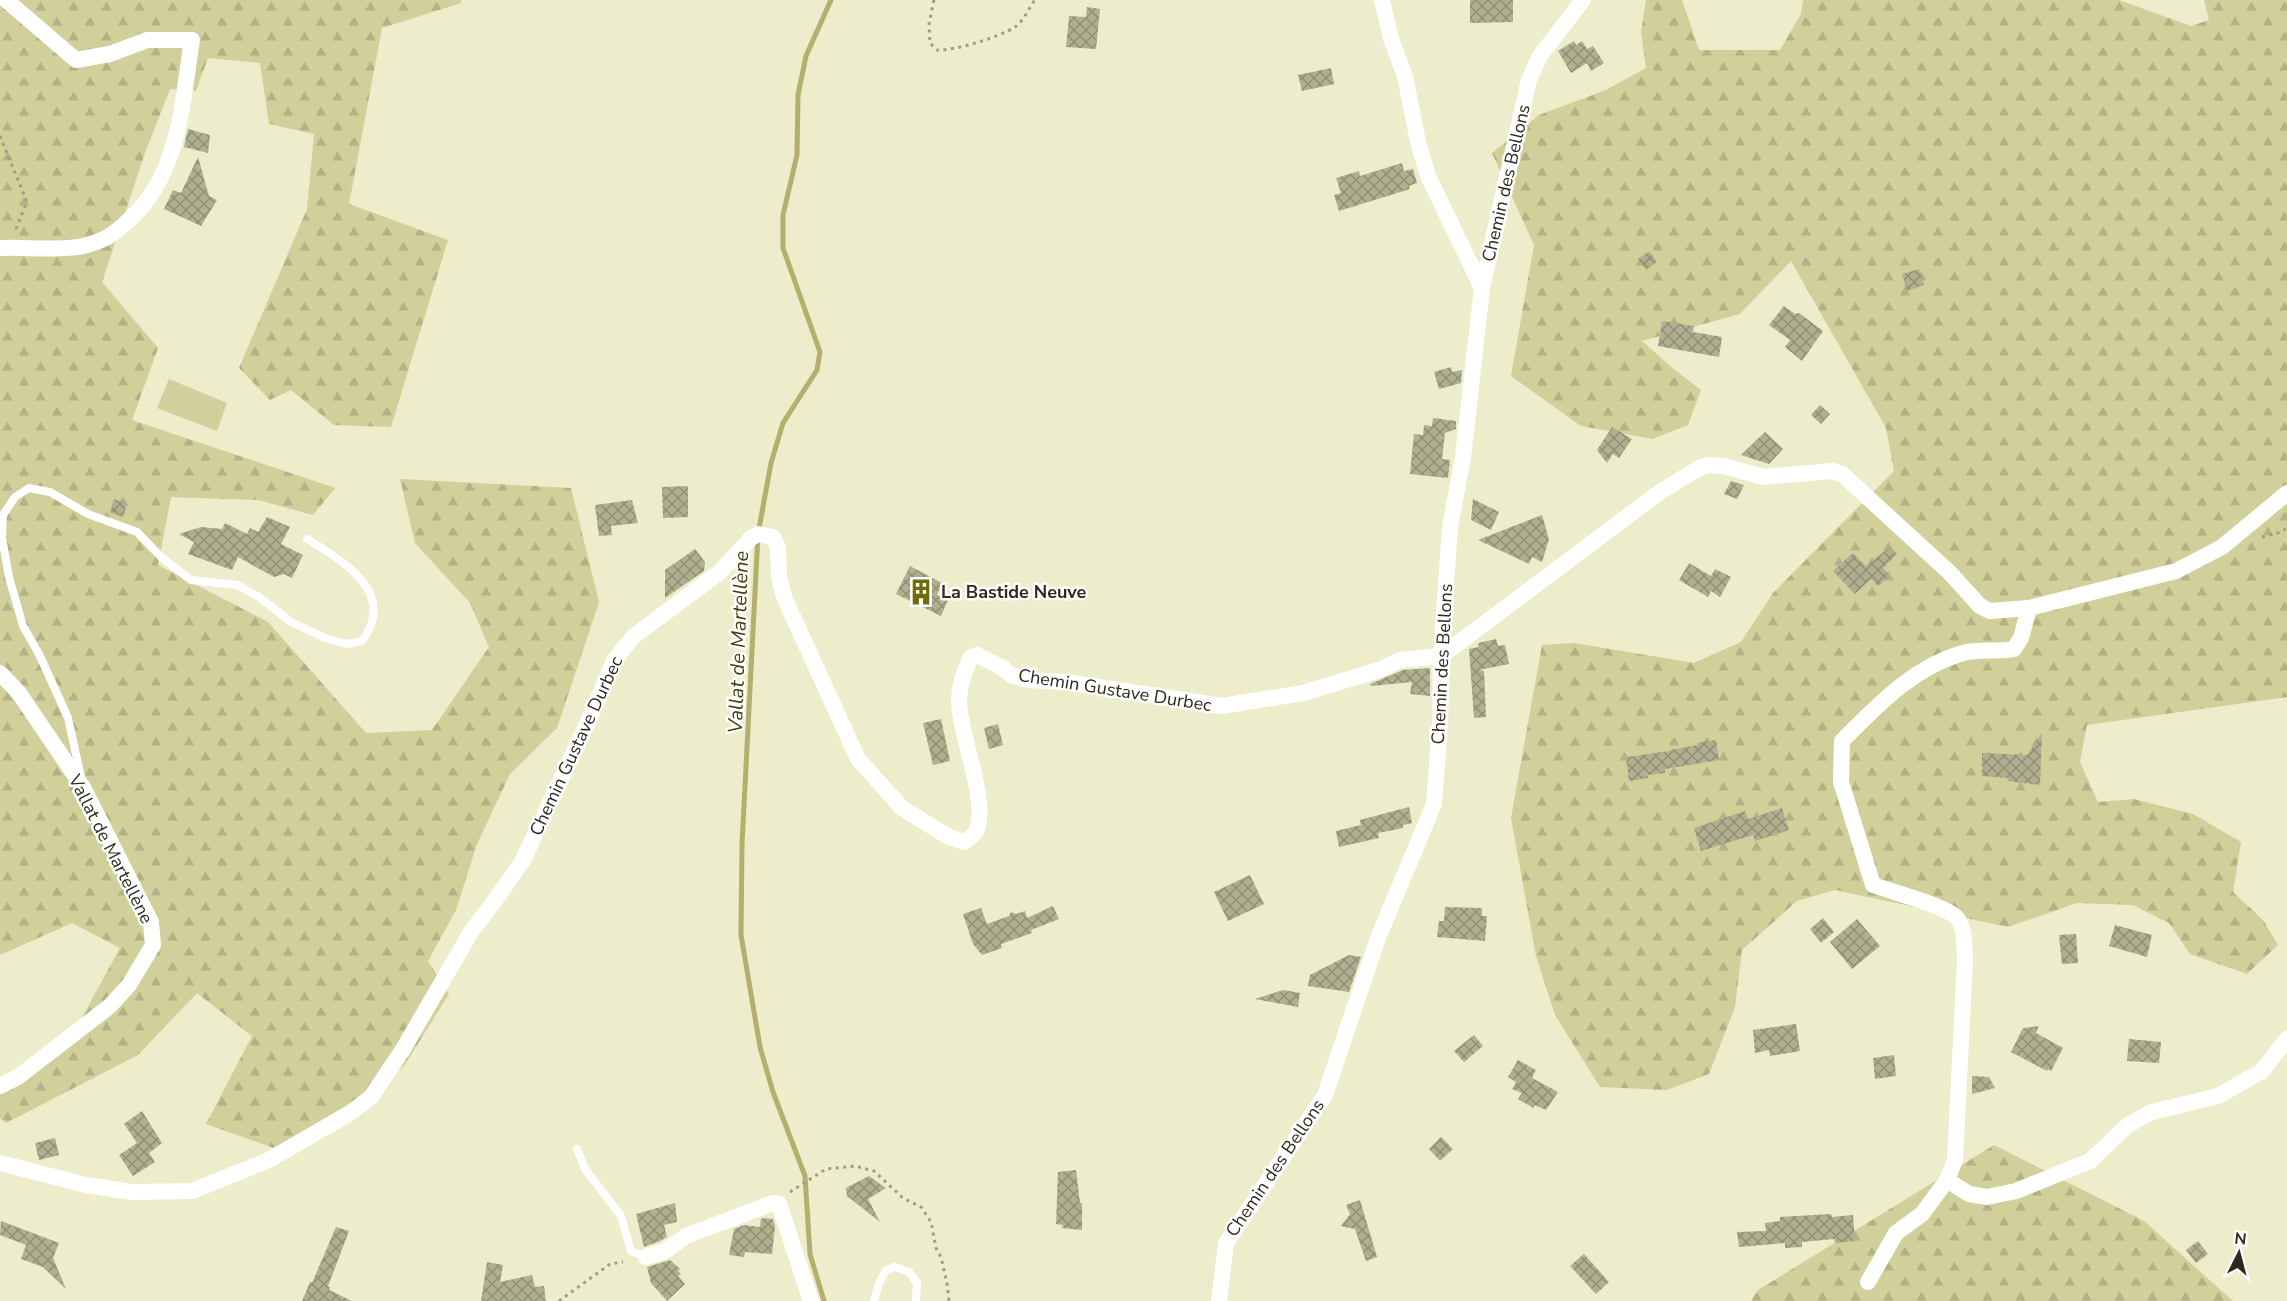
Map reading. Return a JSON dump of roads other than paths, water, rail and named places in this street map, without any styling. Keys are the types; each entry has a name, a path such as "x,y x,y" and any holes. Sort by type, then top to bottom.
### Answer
{"street":[{"path":"2,248 81,247 110,237 135,214 154,193 173,152 192,40 147,40 110,54 76,60 6,0"},
{"path":"1382,0 1391,39 1405,76 1418,142 1428,176 1482,288"},
{"name":"Chemin des Bellons","path":"1219,1301 1226,1243 1325,1095 1378,938 1434,804 1450,527 1463,457 1482,288 1529,80 1540,56 1583,0"},
{"path":"1441,656 1660,492 1708,465 1724,466 1764,477 1833,471 1842,474 1949,572 1980,606 1990,611 2029,608 2176,571 2222,547 2287,493"},
{"name":"Chemin Gustave Durbec","path":"0,1164 86,1185 132,1192 192,1191 267,1161 350,1113 371,1097 402,1051 471,932 523,860 615,659 623,647 634,636 720,572 751,538 758,534 773,537 778,547 779,577 784,597 858,759 902,808 947,836 964,842 970,839 977,830 979,814 977,789 960,715 959,699 962,677 971,657 977,655 1003,668 1011,675 1028,680 1066,681 1222,706 1303,693 1379,670 1400,660 1441,656"},
{"path":"1868,1282 1896,1233 1922,1214 1947,1180 1955,1160 1965,960 1964,933 1957,918 1941,908 1873,885 1841,782 1842,741 1886,697 1932,665 1965,653 2014,650 2021,639 2029,608"},
{"name":"Vallat de Martellène","path":"0,673 19,693 84,789 151,922 153,945 129,985 110,1006 18,1077 0,1086"},
{"path":"1947,1180 1969,1194 1988,1197 2016,1191 2090,1161 2128,1125 2152,1112 2218,1096 2262,1071 2287,1039"},
{"path":"646,1257 665,1251 686,1236 773,1203 779,1204 811,1301"}],"lane":[{"path":"84,789 68,718 40,656 23,626 9,577 2,538 3,515 15,497 29,488 50,492 88,514 137,532 160,557 191,580 237,585 259,597 291,622 325,638 347,644 362,641 372,628 374,610 369,589 353,568 307,539"},
{"path":"577,1149 585,1169 621,1216 631,1251 646,1257"},
{"path":"874,1301 879,1283 886,1270 895,1267 909,1272 917,1283 916,1301"}],"waterway":[{"name":"Vallat de Martellène","path":"824,1301 810,1254 805,1176 773,1092 760,1047 741,935 742,844 758,534 771,463 783,423 817,370 820,352 783,248 783,215 797,155 798,95 806,56 831,0"}],"place":[{"name":"La Bastide Neuve","path":"921,592"}]}
